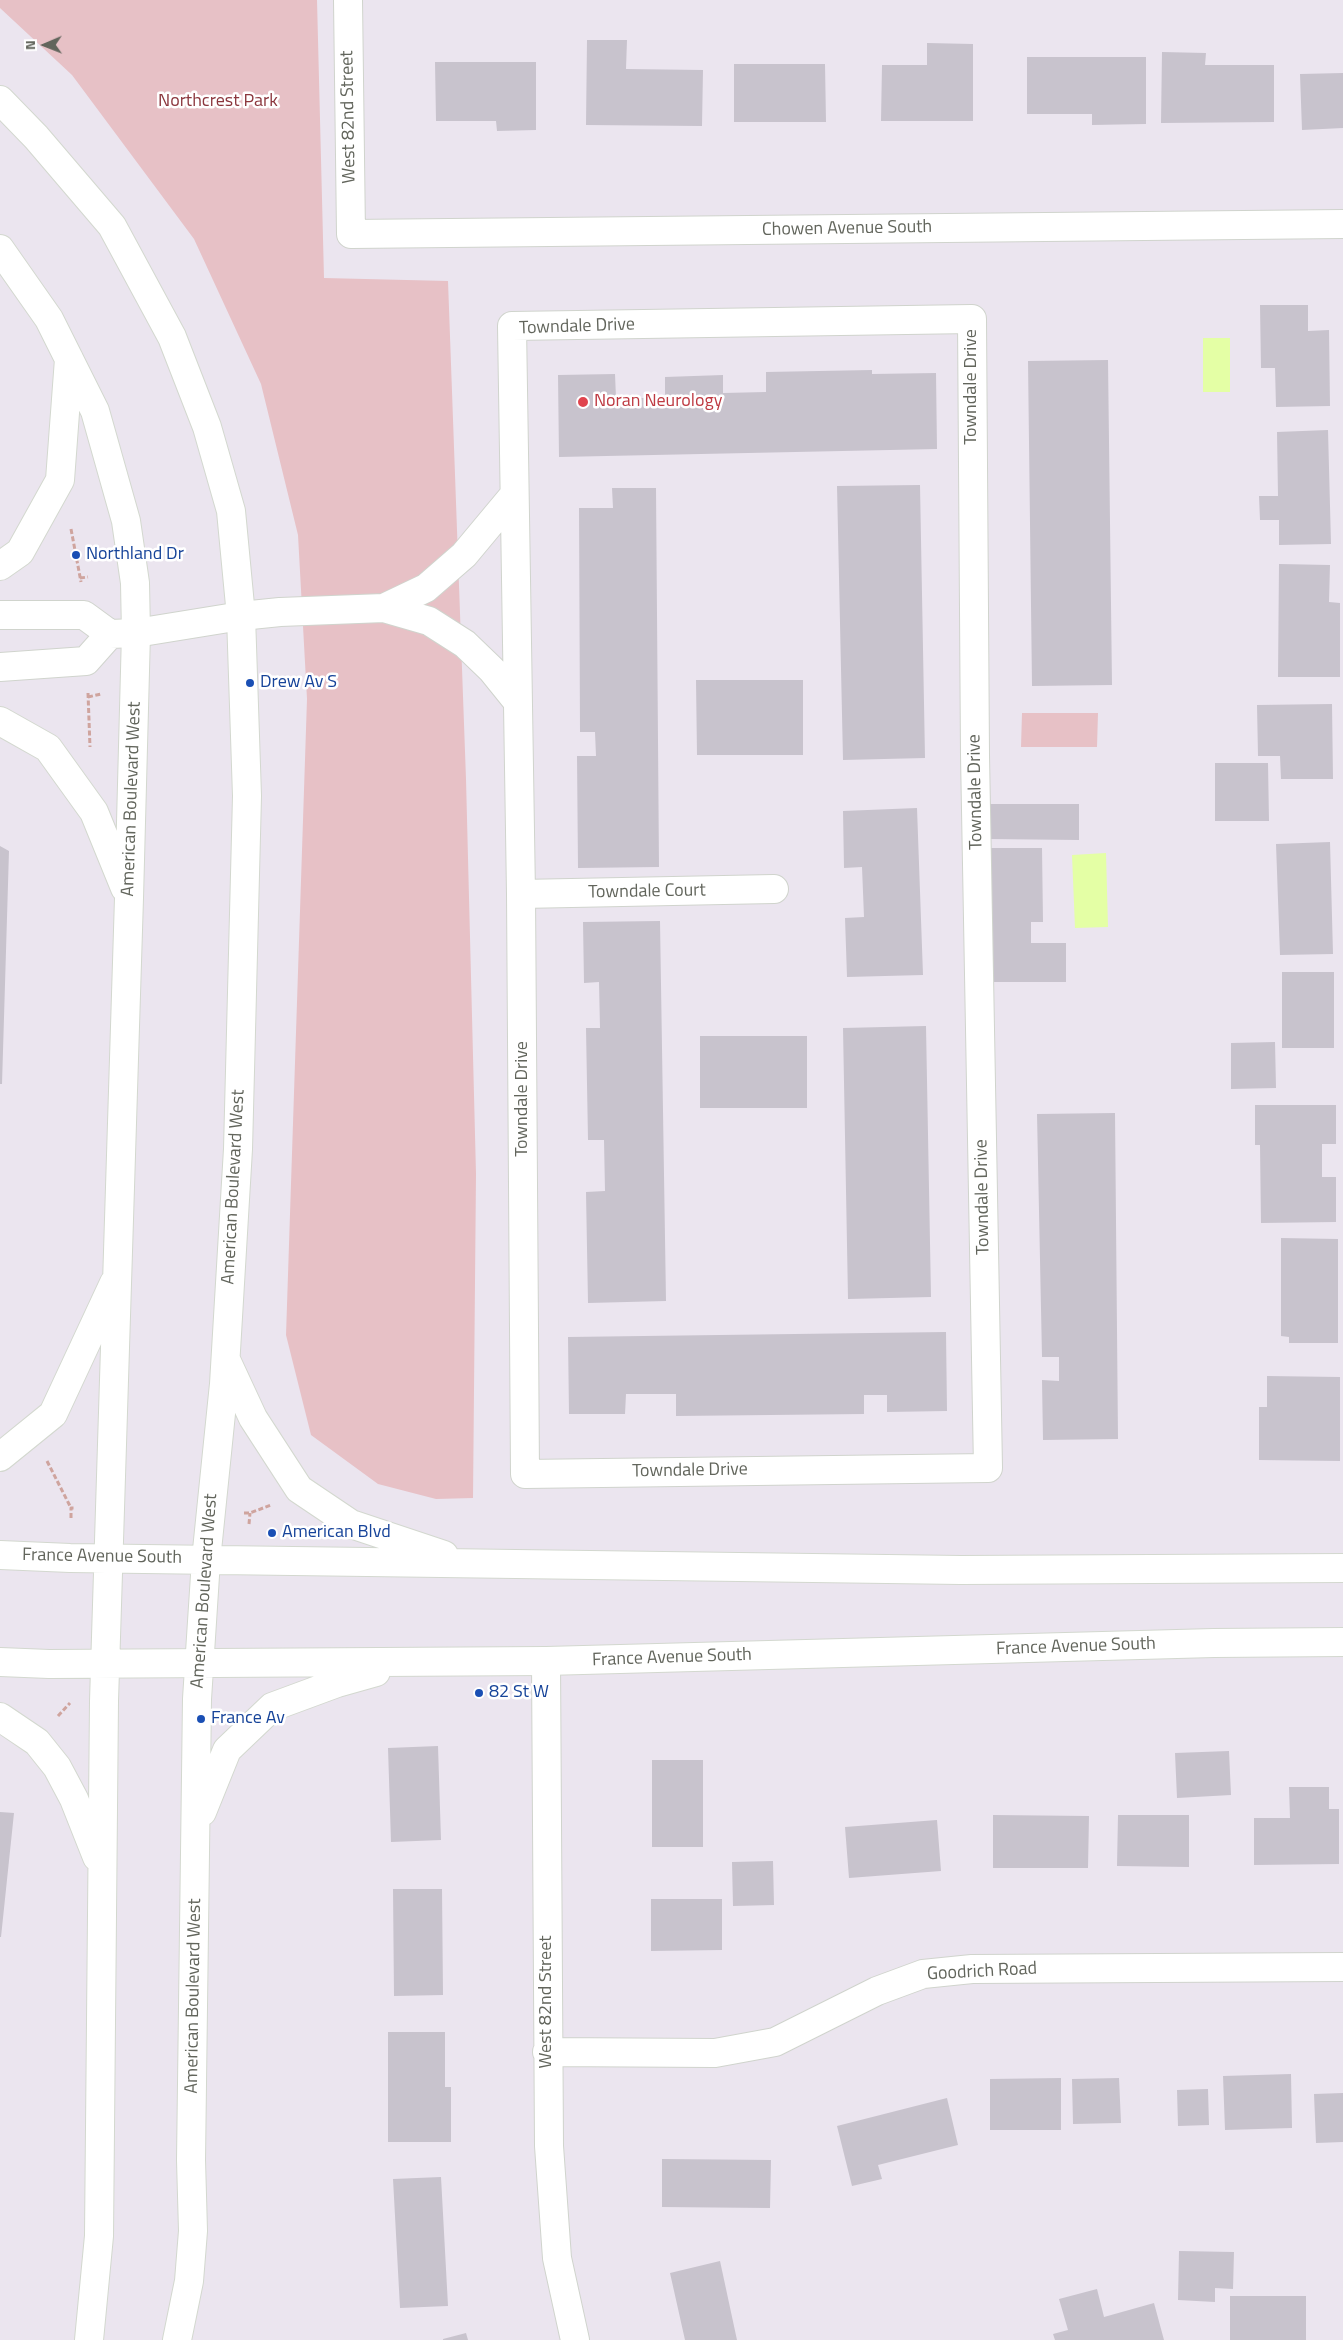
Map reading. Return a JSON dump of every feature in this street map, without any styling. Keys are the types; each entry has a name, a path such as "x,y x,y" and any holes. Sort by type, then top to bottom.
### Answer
{"street":[{"name":"West 82nd Street","path":"348,0 351,234"},
{"name":"American Boulevard West","path":"0,100 36,137 112,226 172,337 207,427 231,511 241,616 247,796 238,1148 226,1360 206,1560 197,1699 191,2160 193,2231 189,2281 177,2340"},
{"name":"Chowen Avenue South","path":"351,234 1343,224"},
{"name":"American Boulevard West","path":"0,249 49,319 95,411 126,521 135,583 123,634 129,898 119,1273 105,1663 99,2236 89,2340"},
{"name":"Towndale Drive","path":"972,319 975,765 988,1468 526,1474 521,894 517,701 512,326 972,319"},
{"path":"0,566 20,552 60,480 69,359"},
{"path":"384,608 426,588 464,555 514,495"},
{"path":"0,667 86,662 123,634 241,616 384,608 429,621 465,644 492,670 517,701"},
{"path":"0,615 84,615 123,634"},
{"path":"0,721 48,748 94,812 129,898"},
{"name":"Towndale Court","path":"521,894 774,889"},
{"path":"0,1457 53,1414 119,1273"},
{"path":"226,1360 253,1418 299,1489 351,1524 467,1563"},
{"name":"France Avenue South","path":"0,1555 110,1559 961,1570 1343,1568"},
{"name":"France Avenue South","path":"0,1662 410,1663 546,1661 1214,1643 1343,1642"},
{"name":"West 82nd Street","path":"546,1661 549,2146 557,2258 575,2340"},
{"path":"196,1825 227,1750 272,1707 337,1683 410,1663"},
{"path":"0,1717 37,1742 57,1767 74,1799 103,1872"},
{"name":"Goodrich Road","path":"547,2052 715,2054 775,2042 877,1991 923,1974 972,1969 1343,1967"}],"path":[{"path":"70,525 82,587"},
{"path":"80,578 88,577"},
{"path":"88,690 90,752"},
{"path":"88,697 107,693"},
{"path":"45,1456 71,1508 71,1518"},
{"path":"248,1524 250,1513 276,1503"},
{"path":"71,1508 76,1508"},
{"path":"55,1720 70,1702"}],"green space":[{"name":"Northcrest Park","path":"0,0 317,0 324,278 448,281 466,779 476,1174 473,1498 436,1499 378,1484 311,1435 286,1335 307,699 298,535 261,384 194,239 72,75 0,8"},
{"path":"1022,713 1098,713 1097,747 1021,747"}],"shaded area":[{"path":"1203,338 1230,338 1230,392 1203,392"},
{"path":"1106,853 1108,927 1075,928 1072,855"}],"building":[{"path":"587,40 627,40 626,69 703,70 702,126 586,125"},
{"path":"927,43 973,44 973,121 881,121 882,65 927,65"},
{"path":"1162,52 1206,53 1205,65 1274,65 1274,122 1161,123"},
{"path":"1027,57 1146,57 1146,124 1092,125 1092,114 1027,114"},
{"path":"435,62 536,62 536,130 497,131 496,121 436,121"},
{"path":"734,64 825,64 826,122 734,122"},
{"path":"1343,73 1343,128 1302,130 1300,74"},
{"path":"1260,305 1308,305 1308,331 1329,330 1330,406 1276,407 1275,368 1261,368"},
{"path":"1108,360 1112,685 1032,686 1028,361"},
{"path":"872,370 872,374 936,373 937,449 559,457 558,375 615,374 616,398 665,398 665,377 723,375 723,393 766,392 766,372"},
{"path":"1328,430 1331,544 1279,545 1279,520 1260,520 1259,496 1278,496 1277,432"},
{"path":"920,485 925,758 843,760 837,486"},
{"path":"612,488 656,488 659,867 578,868 577,756 596,756 595,732 580,732 579,508 613,508"},
{"path":"1279,564 1330,565 1329,602 1340,603 1340,677 1278,677"},
{"path":"696,680 803,680 803,755 697,755"},
{"path":"1332,704 1333,779 1281,779 1280,756 1258,756 1257,705"},
{"path":"1215,763 1268,763 1269,821 1215,821"},
{"path":"988,804 1079,804 1079,840 988,839"},
{"path":"917,808 923,975 847,977 845,918 864,917 862,867 844,868 843,811"},
{"path":"1330,842 1333,954 1280,955 1276,844"},
{"path":"0,846 9,851 2,1084 0,1084"},
{"path":"989,848 1042,848 1043,922 1031,922 1031,943 1066,943 1066,982 991,982"},
{"path":"660,921 666,1301 588,1303 586,1192 605,1191 604,1140 588,1140 586,1028 600,1028 599,982 584,983 583,922"},
{"path":"1282,972 1334,972 1334,1048 1282,1048"},
{"path":"926,1026 931,1297 848,1299 843,1028"},
{"path":"700,1036 807,1036 807,1108 700,1108"},
{"path":"1275,1042 1276,1088 1231,1089 1231,1043"},
{"path":"1255,1105 1336,1105 1336,1144 1322,1144 1322,1177 1336,1177 1336,1222 1261,1223 1260,1145 1255,1145"},
{"path":"1115,1113 1118,1439 1043,1440 1042,1380 1059,1381 1059,1357 1042,1357 1037,1114"},
{"path":"1281,1238 1338,1239 1338,1343 1289,1343 1289,1337 1281,1336"},
{"path":"946,1332 947,1411 887,1412 887,1395 864,1395 864,1414 676,1416 676,1394 626,1394 625,1414 569,1414 568,1337"},
{"path":"1267,1376 1340,1377 1340,1461 1259,1460 1259,1407 1267,1407"},
{"path":"438,1746 441,1840 391,1842 388,1748"},
{"path":"1229,1751 1231,1795 1177,1798 1175,1753"},
{"path":"652,1760 703,1760 703,1847 652,1847"},
{"path":"1289,1787 1329,1787 1329,1809 1339,1809 1339,1864 1254,1865 1254,1818 1290,1818"},
{"path":"0,1812 14,1813 1,1937 0,1937"},
{"path":"993,1815 1089,1816 1088,1868 993,1868"},
{"path":"1118,1815 1189,1815 1189,1867 1117,1866"},
{"path":"937,1820 941,1871 849,1878 845,1827"},
{"path":"773,1861 774,1905 733,1906 732,1862"},
{"path":"393,1889 442,1889 443,1995 394,1996"},
{"path":"651,1899 722,1899 722,1950 651,1951"},
{"path":"388,2032 445,2032 445,2087 451,2087 451,2142 388,2142"},
{"path":"1291,2074 1292,2128 1225,2130 1223,2076"},
{"path":"1061,2078 1061,2130 990,2130 990,2079"},
{"path":"1119,2078 1121,2123 1073,2124 1072,2079"},
{"path":"1208,2089 1209,2125 1178,2126 1177,2090"},
{"path":"1343,2093 1343,2142 1316,2143 1314,2094"},
{"path":"947,2098 958,2145 878,2165 882,2179 852,2186 837,2126"},
{"path":"662,2159 771,2160 770,2208 662,2207"},
{"path":"441,2177 448,2306 400,2308 393,2179"},
{"path":"1179,2251 1234,2252 1233,2289 1215,2288 1215,2302 1178,2300"},
{"path":"720,2261 737,2340 685,2340 670,2273"},
{"path":"1097,2289 1104,2317 1154,2303 1164,2340 1055,2340 1053,2334 1068,2330 1059,2299"},
{"path":"1230,2296 1306,2296 1306,2340 1230,2340"},
{"path":"466,2333 468,2340 443,2340 443,2339"}],"place":[{"name":"Noran Neurology","path":"583,402"},
{"name":"Northland Dr","path":"76,555"},
{"name":"Drew Av S","path":"250,683"},
{"name":"American Blvd","path":"272,1533"},
{"name":"82 St W","path":"479,1693"},
{"name":"France Av","path":"201,1719"}]}
